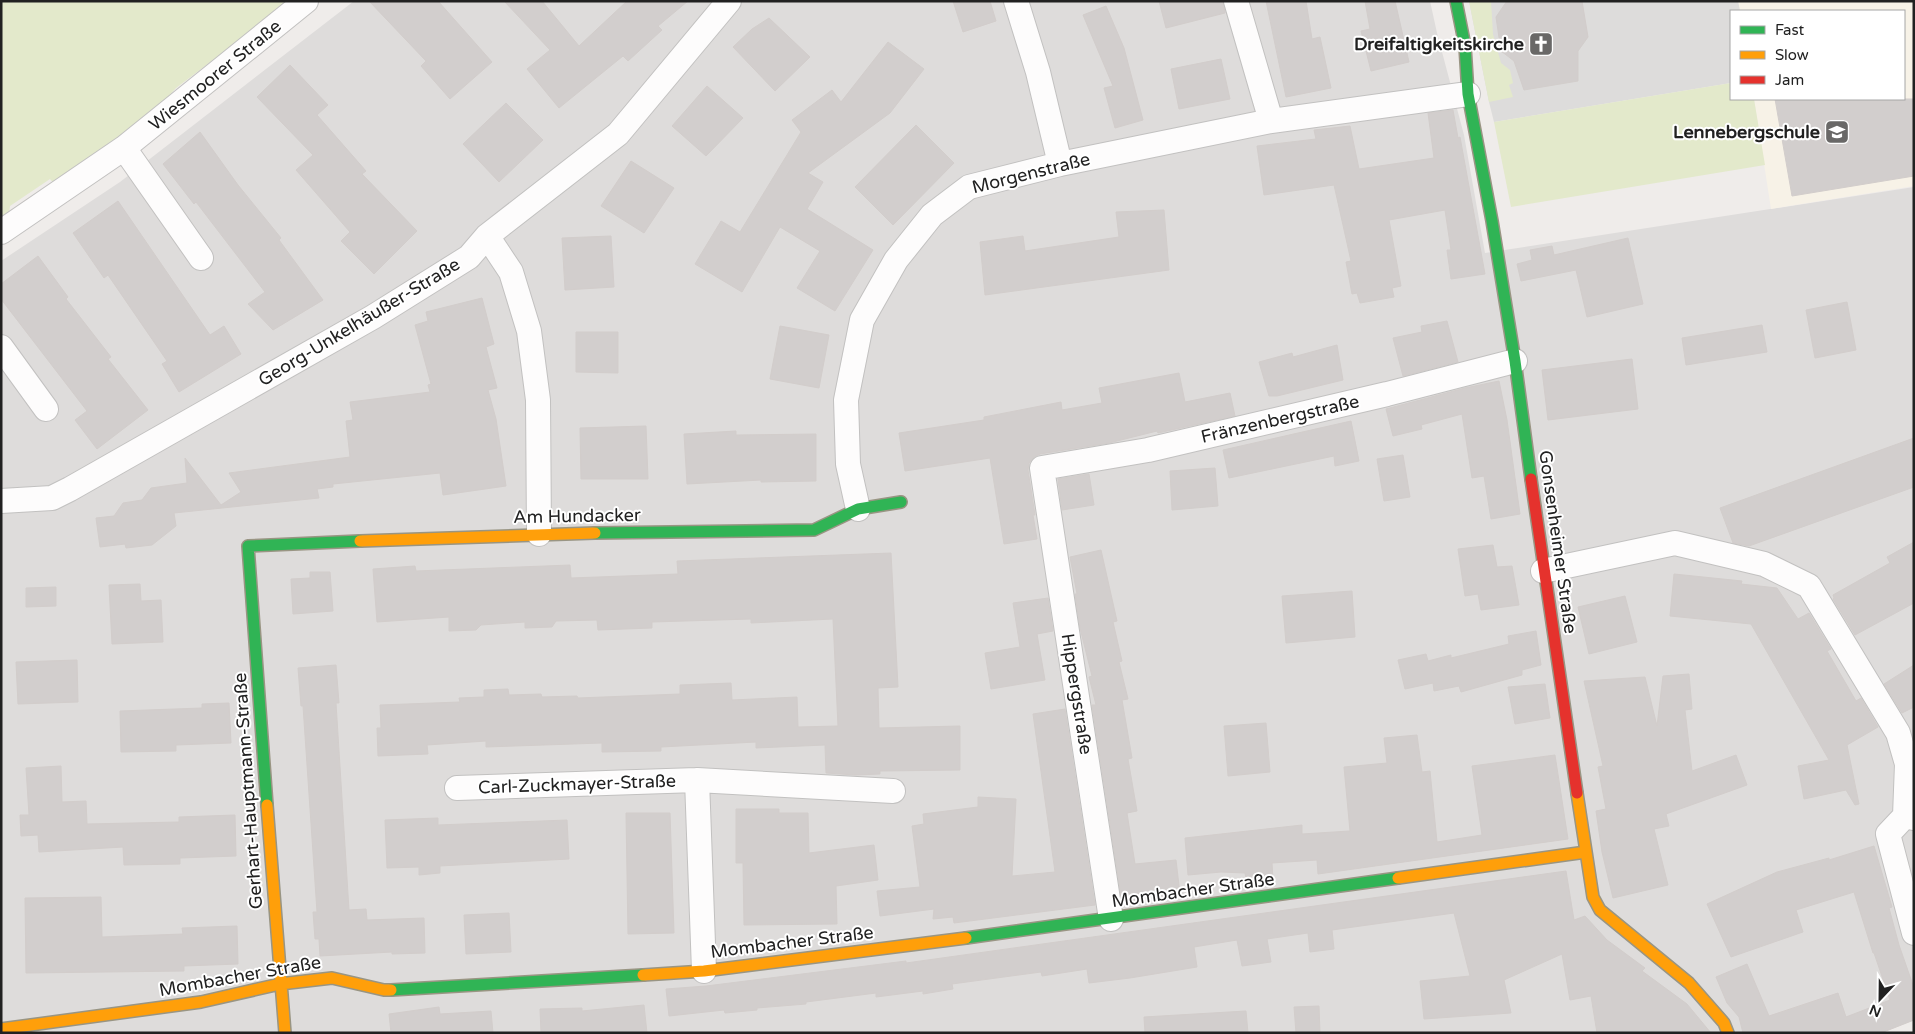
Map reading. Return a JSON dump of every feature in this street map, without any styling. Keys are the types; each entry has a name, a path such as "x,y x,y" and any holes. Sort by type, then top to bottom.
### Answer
{"street":[{"name":"Wiesmoorer Straße","path":"1,232 124,148 306,1"},
{"name":"Georg-Unkelhäußer-Straße","path":"1,501 52,498 70,489 373,317 469,257 488,236 618,134 729,1"},
{"path":"1016,1 1038,72 1060,164"},
{"path":"1236,1 1272,121"},
{"name":"Gonsenheimer Straße","path":"1456,1 1465,46 1468,94 1516,361 1543,571 1593,897 1600,910 1689,983 1724,1023 1728,1033"},
{"name":"Morgenstraße","path":"858,508 848,464 846,400 862,320 896,260 932,215 969,186 1060,164 1272,121 1468,94"},
{"path":"124,148 201,258"},
{"path":"488,236 510,272 529,331 538,400 539,534"},
{"path":"1,348 46,409"},
{"name":"Fränzenbergstraße","path":"1042,468 1148,450 1387,394 1516,361"},
{"name":"Hippergstraße","path":"1042,468 1111,919"},
{"name":"Am Hundacker","path":"248,546 539,534 814,530 858,508 901,502"},
{"path":"1543,571 1675,543 1764,564 1809,586 1898,733 1907,764 1909,817 1888,834 1914,933"},
{"name":"Gerhart-Hauptmann-Straße","path":"248,546 285,1033"},
{"name":"Carl-Zuckmayer-Straße","path":"696,780 704,971"},
{"name":"Carl-Zuckmayer-Straße","path":"457,788 696,780 893,791"},
{"name":"Mombacher Straße","path":"1,1029 202,1002 280,984 332,978 384,990 704,971 1111,919 1586,852"}],"shaded area":[{"path":"354,1 1430,1 1464,135 1485,253 1914,187 1914,1020 1881,1033 1,1033 1,261 120,182"},
{"path":"1469,1 1738,1 1740,10 1730,10 1730,83 1494,122"},
{"name":"Lennebergschule","path":"1738,1 1914,1 1914,186 1771,209 1754,100 1905,100 1905,10 1740,10"}],"green space":[{"path":"1,1 291,1 176,88 154,112 56,186 50,179 10,206 8,221 1,225"},
{"path":"1469,1 1491,1 1493,34 1501,63 1510,70 1513,83 1509,85 1513,97 1489,102"},
{"path":"1730,83 1730,100 1754,100 1765,165 1511,207 1494,122"}],"building":[{"path":"369,1 438,1 492,62 450,99 421,66 426,61"},
{"path":"504,1 542,1 579,46 627,1 688,1 658,26 662,30 628,61 623,56 559,108 527,69 550,50"},
{"path":"953,1 990,1 996,21 963,32"},
{"path":"1159,1 1223,1 1225,13 1166,28"},
{"path":"1266,1 1306,1 1312,39 1320,37 1331,88 1286,97"},
{"path":"1365,1 1395,1 1409,62 1371,71 1361,31 1370,29"},
{"name":"Dreifaltigkeitskirche","path":"1507,1 1582,1 1588,37 1578,51 1578,81 1524,90 1514,61 1501,51 1496,17"},
{"path":"1106,6 1124,48 1143,120 1115,128 1104,88 1113,86 1083,15"},
{"path":"769,18 810,57 775,91 733,47 752,29"},
{"path":"888,42 924,69 890,113 808,173 823,182 807,209 873,250 835,311 797,288 820,251 780,227 742,292 695,264 721,221 740,232 801,132 792,120 832,90 841,102"},
{"path":"1221,59 1230,99 1179,109 1171,69"},
{"path":"290,65 328,105 317,115 366,171 362,174 417,231 374,274 341,241 350,232 296,170 313,155 257,97"},
{"path":"707,86 743,118 706,156 672,126"},
{"name":"Lennebergschule","path":"1914,99 1914,176 1792,196 1775,100"},
{"path":"506,103 543,140 499,182 463,144"},
{"path":"1453,110 1458,138 1460,137 1485,274 1451,279 1447,250 1451,250 1445,210 1389,220 1401,286 1392,288 1394,297 1360,303 1357,293 1352,294 1346,262 1351,261 1334,185 1264,195 1257,146 1316,139 1314,130 1350,126 1359,169 1434,158 1428,113"},
{"path":"916,125 954,163 893,225 855,187"},
{"path":"200,132 238,185 281,238 279,240 323,300 273,330 248,304 265,292 196,202 194,204 163,164"},
{"path":"631,161 674,188 644,233 601,206"},
{"path":"118,201 210,335 224,326 241,354 179,392 162,364 167,361 108,275 104,278 73,233"},
{"path":"1164,210 1169,270 985,295 980,242 1023,236 1025,251 1119,237 1116,212"},
{"path":"611,236 614,287 565,290 562,238"},
{"path":"1628,238 1643,304 1587,317 1576,270 1521,281 1517,264 1532,260 1530,250 1552,246 1554,255"},
{"path":"38,256 68,297 66,299 111,357 108,359 148,410 97,449 75,420 87,411 1,299 1,284"},
{"path":"482,298 494,344 486,347 497,388 488,390 496,419 506,486 443,495 440,473 333,484 333,487 317,489 319,498 174,513 176,526 152,545 126,548 125,544 100,547 96,518 114,516 123,503 142,500 151,488 187,483 185,458 221,505 241,492 229,473 350,457 346,421 353,420 350,402 430,392 428,385 431,384 415,325 428,321 426,312"},
{"path":"1847,302 1856,350 1815,358 1806,310"},
{"path":"1447,321 1458,362 1403,376 1393,338 1422,332 1421,326"},
{"path":"1762,325 1767,352 1686,365 1682,338"},
{"path":"780,326 829,335 819,388 770,379"},
{"path":"576,332 618,332 618,373 576,372"},
{"path":"1337,345 1343,380 1277,396 1269,396 1259,362 1292,353 1293,357"},
{"path":"1632,359 1638,409 1548,420 1542,370"},
{"path":"1179,373 1185,402 1230,393 1235,416 1158,433 1157,431 1109,443 1040,454 1034,457 1029,463 1028,470 1037,539 1004,544 990,458 905,471 899,433 984,420 984,417 1061,402 1062,410 1102,403 1099,388"},
{"path":"1499,381 1507,420 1520,514 1491,519 1484,476 1472,478 1462,414 1421,425 1422,429 1393,436 1386,409"},
{"path":"1351,421 1359,461 1335,466 1334,456 1229,478 1223,450"},
{"path":"646,426 648,479 581,479 580,428"},
{"path":"736,431 736,435 816,434 816,481 761,482 761,480 687,484 684,434"},
{"path":"1914,438 1914,487 1749,546 1733,543 1720,508"},
{"path":"1403,455 1410,497 1384,501 1377,459"},
{"path":"1215,468 1218,506 1172,510 1170,471"},
{"path":"1089,474 1094,505 1062,510 1058,479"},
{"path":"1914,542 1914,603 1855,635 1833,599 1833,595 1890,563 1887,557"},
{"path":"1493,545 1497,567 1512,566 1519,605 1481,610 1478,594 1465,596 1458,549"},
{"path":"1101,550 1117,621 1113,622 1122,661 1119,662 1128,699 1122,700 1132,758 1128,759 1137,811 1127,813 1135,864 1176,860 1180,894 1122,902 1092,705 1096,705 1089,677 1092,676 1080,628 1075,594 1077,594 1070,557"},
{"path":"891,553 898,687 878,688 879,728 960,726 960,770 880,771 880,774 855,775 826,773 825,745 756,748 756,742 661,747 661,751 602,752 602,743 486,747 486,741 427,745 428,754 378,756 377,728 381,728 380,705 460,702 459,698 484,697 484,690 508,689 509,695 541,694 542,697 577,696 578,698 680,694 680,685 731,683 732,700 797,697 798,727 838,726 833,619 751,623 751,619 652,622 652,628 598,630 597,620 556,621 552,627 525,628 525,622 481,625 476,630 449,631 449,617 377,622 373,569 415,566 416,571 570,565 571,578 678,574 677,561"},
{"path":"310,572 330,572 333,611 293,614 291,579 310,578"},
{"path":"1674,574 1742,581 1741,584 1777,588 1798,619 1809,613 1831,649 1827,651 1856,701 1861,698 1878,727 1847,745 1859,804 1855,805 1846,790 1804,799 1798,766 1829,760 1751,624 1670,616"},
{"path":"140,584 141,601 161,600 163,642 112,644 109,585"},
{"path":"56,587 56,606 26,607 26,588"},
{"path":"1352,591 1355,637 1286,643 1282,596"},
{"path":"1625,596 1637,642 1589,654 1578,607"},
{"path":"1048,598 1053,631 1037,634 1045,680 991,689 985,653 1020,647 1013,603"},
{"path":"1536,631 1541,665 1522,670 1522,675 1461,692 1459,686 1434,691 1433,683 1405,689 1398,660 1426,654 1428,661 1451,655 1451,658 1509,644 1508,636"},
{"path":"77,660 78,702 18,704 16,662"},
{"path":"336,665 339,703 336,703 349,910 366,909 367,920 424,918 425,953 392,954 392,952 320,956 319,939 315,939 313,912 317,912 303,706 301,706 298,668"},
{"path":"1914,665 1914,707 1902,713 1884,684"},
{"path":"1689,674 1692,709 1685,710 1692,771 1736,755 1747,785 1666,814 1669,826 1654,829 1668,885 1613,898 1602,852 1596,811 1606,809 1598,767 1603,766 1584,681 1645,677 1657,726 1663,676"},
{"path":"1545,684 1550,718 1515,724 1508,687"},
{"path":"229,703 231,743 176,745 176,751 121,752 120,711 202,708 202,704"},
{"path":"1065,709 1095,905 954,923 953,917 933,919 934,909 880,916 877,891 920,887 912,826 924,824 923,814 978,807 978,797 1016,799 1012,876 1055,872 1033,714"},
{"path":"1266,723 1270,772 1228,776 1224,726"},
{"path":"1417,735 1422,772 1430,771 1437,842 1482,835 1472,766 1555,755 1568,839 1318,874 1317,860 1272,863 1273,880 1247,884 1245,873 1221,872 1188,875 1185,838 1302,825 1302,834 1350,831 1344,767 1387,763 1384,738"},
{"path":"61,766 62,802 86,801 87,824 179,822 179,817 235,815 236,856 180,858 180,864 124,865 123,847 39,852 38,835 21,836 20,815 29,815 26,768"},
{"path":"736,809 779,809 779,813 808,813 809,853 874,845 878,880 836,886 837,924 744,925 743,863 736,863"},
{"path":"626,813 670,813 674,933 628,934"},
{"path":"438,818 438,825 567,820 569,859 440,866 440,873 419,875 419,867 387,868 385,820"},
{"path":"1874,846 1892,907 1889,908 1899,945 1914,988 1914,1020 1881,1033 1743,1033 1739,1017 1727,1003 1716,977 1747,964 1769,1016 1838,993 1846,1017 1890,1000 1854,892 1796,910 1803,932 1731,957 1707,904 1777,872 1829,858 1829,860"},
{"path":"1566,871 1574,920 1585,916 1607,940 1645,968 1642,971 1687,1004 1711,1033 1597,1033 1591,996 1570,1000 1562,954 1504,980 1511,1013 1424,1019 1420,981 1470,976 1454,913 1332,930 1334,949 1310,952 1308,933 1267,939 1271,962 1242,966 1237,940 1194,947 1197,967 1130,978 1089,983 1087,969 1042,976 1041,972 952,984 953,989 923,994 923,991 876,997 876,993 806,1002 806,1004 757,1008 757,1010 725,1013 724,1010 669,1016 666,989 706,986 906,961 906,963"},
{"path":"101,897 102,937 183,934 182,928 237,926 238,964 184,966 184,971 26,973 25,898"},
{"path":"509,913 511,952 466,954 464,915"},
{"path":"644,1005 647,1033 541,1033 540,1009 582,1008 582,1011"},
{"path":"1319,1006 1320,1033 1296,1033 1294,1007"},
{"path":"439,1007 440,1014 491,1011 493,1033 391,1033 389,1014"},
{"path":"1246,1011 1248,1033 1145,1033 1144,1017"}],"traffic: fast":[{"path":"1456,1 1465,46 1468,94 1492,221 1515,361 1531,479"},
{"path":"595,533 814,530 858,509 901,502"},
{"path":"267,805 248,546 360,541"},
{"path":"966,938 1398,878"},
{"path":"391,990 643,975"}],"traffic: slow":[{"path":"360,541 595,533"},
{"path":"1577,793 1593,897 1600,910 1689,983 1724,1023 1728,1033"},
{"path":"267,805 285,1033"},
{"path":"1398,878 1586,852"},
{"path":"643,975 704,971 966,938"},
{"path":"1,1029 201,1002 280,984 332,978 391,990"}],"traffic: jam":[{"path":"1531,479 1577,793"}],"place":[{"name":"Dreifaltigkeitskirche","path":"1541,44"},
{"name":"Lennebergschule","path":"1837,132"}]}
